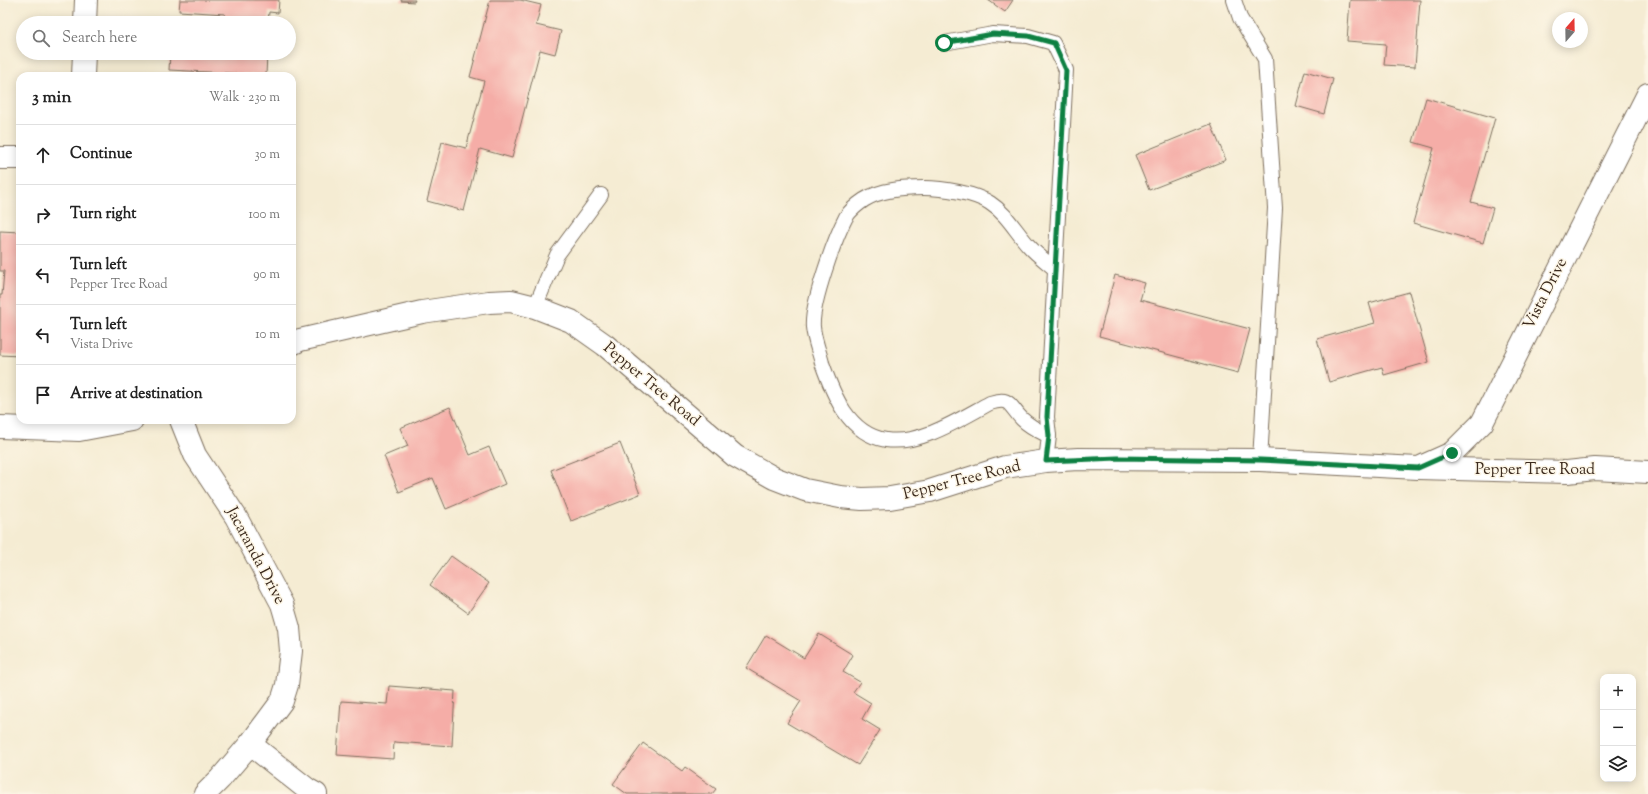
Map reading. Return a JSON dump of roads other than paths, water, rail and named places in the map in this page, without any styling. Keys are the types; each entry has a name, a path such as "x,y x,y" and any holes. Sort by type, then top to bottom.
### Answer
{"street":[{"path":"85,16 86,0"},
{"path":"83,72 84,60"},
{"name":"Vista Drive","path":"1418,468 1452,453 1482,423 1648,94"},
{"path":"0,158 16,158"},
{"name":"Pepper Tree Road","path":"296,342 422,312 489,302 511,301 535,307 571,321 605,345 735,456 774,478 805,490 840,497 862,499 890,498 930,491 1005,467 1046,461 1118,458 1260,460 1418,468 1567,472 1595,469 1648,472"},
{"path":"0,427 78,430 96,424"},
{"name":"Jacaranda Drive","path":"183,424 195,455 236,517 282,604 289,628 291,651 287,685 282,701 250,744 205,794"},
{"path":"250,744 307,789 316,794"}],"lane":[{"path":"1234,0 1240,18 1265,59 1275,208 1260,460"},
{"path":"944,43 993,34 1028,36 1054,43 1066,70 1047,417 1049,436 1046,461"},
{"path":"1049,436 1031,427 1021,418 1010,402 1000,400 990,403 924,436 900,440 887,440 874,437 854,424 841,407 834,394 819,351 813,326 815,306 828,263 847,216 863,200 878,193 910,188 941,188 990,202 1008,218 1030,247 1055,269"},
{"path":"535,307 557,255 601,195"}]}
